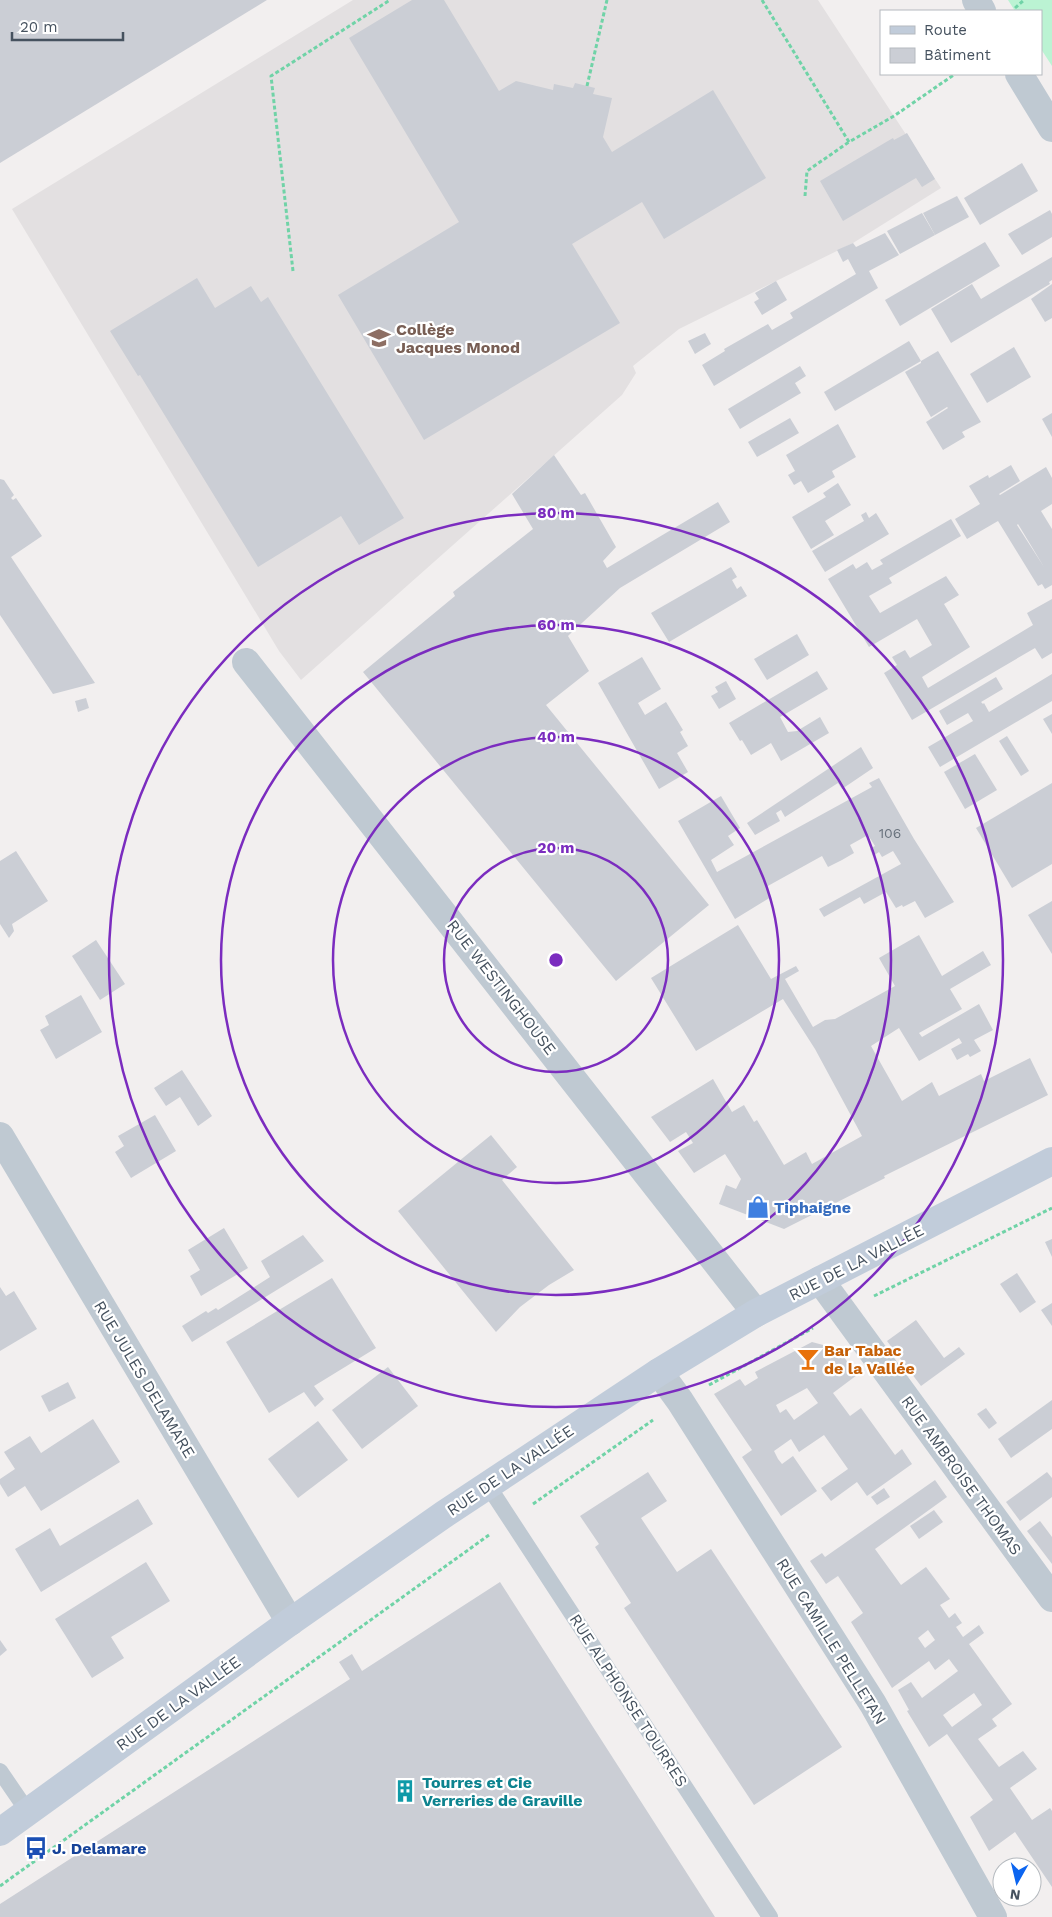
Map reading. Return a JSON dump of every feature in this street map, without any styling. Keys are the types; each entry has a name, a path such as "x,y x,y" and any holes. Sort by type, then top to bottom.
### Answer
{"street":[{"path":"1021,75 1052,128"},
{"name":"RUE WESTINGHOUSE","path":"246,662 756,1313"},
{"name":"RUE JULES DELAMARE","path":"0,1136 290,1622"},
{"name":"RUE DE LA VALLÉE","path":"0,1832 290,1622 487,1484 659,1372 756,1313 1052,1161"},
{"name":"RUE AMBROISE THOMAS","path":"820,1280 1052,1598"},
{"name":"RUE CAMILLE PELLETAN","path":"659,1372 680,1401 873,1704 993,1917"}],"lane":[{"name":"RUE ALPHONSE TOURRES","path":"487,1484 770,1917"},
{"path":"0,1771 28,1812"}],"path":[{"path":"293,270 272,76 390,0"},
{"path":"587,86 607,0"},
{"path":"762,0 849,142"},
{"path":"1020,2 1024,0"},
{"path":"805,196 807,171 849,142 894,116 954,75"}],"shaded area":[{"name":"Collège Jacques Monod","path":"353,0 818,0 941,188 853,243 679,329 633,366 636,373 622,395 301,680 279,651 12,209"}],"green space":[{"path":"1008,0 1052,0 1052,66 1042,51 1042,10 1014,10"}],"building":[{"path":"0,0 267,0 0,163"},
{"path":"412,0 444,0 499,91 516,81 553,90 554,84 573,88 575,83 595,88 593,94 612,98 603,137 612,152 713,90 766,178 664,239 642,202 572,244 620,323 424,440 338,295 459,222 349,38"},
{"path":"907,133 935,179 922,187 916,178 843,221 820,181 893,138 894,140"},
{"path":"1022,163 1038,191 980,225 964,198"},
{"path":"957,196 969,217 935,235 923,213"},
{"path":"1050,210 1052,214 1052,237 1022,255 1008,234"},
{"path":"922,213 935,235 900,254 887,231"},
{"path":"885,233 899,255 869,271 878,288 714,386 702,365 725,351 724,349 768,324 772,330 793,318 790,313 856,274 848,259 843,262 837,250 853,243 856,247"},
{"path":"985,242 1000,266 900,326 885,300"},
{"path":"1052,257 1052,280 1049,282 1050,284 951,343 931,309 972,284 981,299"},
{"path":"197,278 215,308 251,286 261,302 268,297 404,518 359,545 341,516 258,567 140,375 138,376 110,331"},
{"path":"776,281 787,300 762,315 754,302 759,299 755,293"},
{"path":"1052,284 1052,318 1045,322 1031,299"},
{"path":"705,333 711,344 695,354 688,341"},
{"path":"909,341 921,361 835,411 824,392"},
{"path":"1014,347 1031,377 987,403 970,374"},
{"path":"938,351 981,422 962,432 965,437 943,450 926,422 948,408 931,417 905,372"},
{"path":"800,366 806,376 795,383 801,393 740,429 728,409"},
{"path":"1052,413 1052,437 1042,419"},
{"path":"790,418 799,433 757,457 748,442"},
{"path":"838,424 856,457 832,471 835,477 808,493 801,481 794,485 788,475 795,471 786,455"},
{"path":"554,455 581,495 585,493 616,547 603,561 607,568 718,502 730,522 620,588 570,634 568,636 589,671 546,705 709,905 616,981 363,672 455,596 453,592 533,529 512,494"},
{"path":"1011,465 1020,481 1000,495 1046,467 1052,478 1052,504 1041,511 1052,529 1052,585 1045,589 1042,584 1038,586 998,521 967,539 955,519 980,504 969,486 988,475 989,478","holes":["1018,524 1044,567 1017,525"]},
{"path":"0,479 4,480 14,495 11,498 13,500 16,498 42,536 11,557 95,683 53,694 0,615"},
{"path":"838,483 851,505 825,521 834,535 811,549 792,517 826,497 823,493"},
{"path":"866,512 869,518 876,513 889,534 825,572 812,551 864,521 861,515"},
{"path":"951,519 961,536 889,578 892,583 869,596 880,613 946,576 959,595 944,604 970,647 922,677 928,688 1033,625 1027,613 1052,599 1052,653 1042,659 1035,648 912,720 884,673 897,665 892,657 905,650 910,658 932,645 917,619 869,647 828,579 853,564 856,569 867,562 872,570 883,564 880,560"},
{"path":"731,567 737,577 732,580 737,589 741,586 747,596 669,642 651,613"},
{"path":"797,634 809,655 767,680 754,659"},
{"path":"642,657 661,689 638,703 645,715 666,702 683,730 680,732 688,746 677,753 688,772 659,789 598,683"},
{"path":"817,671 828,689 780,717 788,732 797,731 820,717 829,733 781,761 771,743 751,755 729,723"},
{"path":"1052,674 1052,701 940,767 928,747 973,721 968,713 947,725 939,711 996,677 1003,689 981,702 984,703 989,712"},
{"path":"726,681 736,699 719,709 711,696 718,692 715,687"},
{"path":"86,698 89,708 78,712 75,701"},
{"path":"1052,714 1052,734 1043,719"},
{"path":"1007,736 1029,771 1021,776 999,741"},
{"path":"861,747 873,768 842,789 838,783 785,817 781,810 776,813 780,821 755,835 747,823"},
{"path":"975,754 997,790 965,809 944,772"},
{"path":"879,778 914,839 954,902 925,918 915,901 896,908 886,892 864,904 860,897 824,917 819,909 901,864 893,851 882,857 879,852 873,856 870,849 875,846 868,835 850,845 854,853 842,860 828,867 822,856 766,887 771,897 735,919 678,821 721,796 740,828 728,836 734,845 711,860 717,872 872,787 869,783"},
{"path":"1052,783 1052,864 1012,888 976,828"},
{"path":"16,851 48,901 12,924 14,931 9,938 0,924 0,861"},
{"path":"1052,901 1052,954 1028,915"},
{"path":"738,925 771,979 796,966 799,971 785,979 813,1027 825,1020 835,1019 895,986 879,958 919,935 942,976 983,951 991,965 950,989 962,1009 919,1033 922,1037 979,1004 993,1030 974,1040 981,1051 970,1057 968,1054 957,1060 951,1049 962,1043 959,1038 919,1061 899,1028 871,1046 902,1101 932,1082 939,1096 981,1074 984,1081 1030,1058 1048,1095 884,1176 885,1178 784,1229 719,1204 726,1185 736,1189 741,1179 725,1154 694,1173 678,1151 693,1143 686,1132 670,1142 651,1117 713,1079 732,1112 744,1105 754,1122 757,1120 784,1165 806,1152 812,1164 862,1136 815,1049 783,999 696,1051 651,978"},
{"path":"96,940 125,984 100,1000 72,956"},
{"path":"81,995 102,1032 56,1059 40,1030 49,1025 45,1016"},
{"path":"182,1070 212,1116 198,1126 180,1097 166,1106 154,1088"},
{"path":"155,1115 176,1151 131,1178 115,1152 124,1146 118,1136"},
{"path":"491,1135 517,1167 502,1180 574,1270 549,1285 520,1307 496,1332 398,1211"},
{"path":"224,1228 248,1268 201,1296 190,1276 200,1270 188,1250"},
{"path":"303,1235 324,1261 192,1342 182,1326 206,1311 208,1313 216,1308 218,1310 270,1277 261,1261"},
{"path":"1052,1239 1052,1257 1045,1242"},
{"path":"1017,1273 1036,1302 1020,1313 1000,1284"},
{"path":"332,1278 376,1348 314,1386 324,1399 315,1407 304,1392 269,1413 226,1342"},
{"path":"0,1287 6,1296 14,1291 37,1329 0,1351"},
{"path":"1052,1303 1052,1326 1041,1310"},
{"path":"916,1320 944,1358 959,1347 965,1354 921,1386 887,1341"},
{"path":"812,1342 838,1349 857,1375 833,1393 850,1416 861,1408 895,1455 902,1449 912,1464 867,1496 857,1482 831,1501 821,1488 848,1469 824,1435 799,1452 791,1439 774,1451 778,1459 782,1464 793,1456 817,1491 781,1516 742,1457 752,1450 714,1394 740,1379 745,1386 758,1378 755,1372","holes":["807,1388 818,1403 794,1420 786,1409 780,1413 776,1405"]},
{"path":"388,1367 418,1406 362,1449 332,1410"},
{"path":"68,1382 76,1398 49,1412 41,1396"},
{"path":"1052,1400 1052,1429 1011,1458 998,1439"},
{"path":"986,1408 997,1423 989,1429 977,1414"},
{"path":"93,1419 120,1462 41,1511 25,1486 8,1497 0,1484 0,1479 15,1469 4,1452 30,1436 41,1453"},
{"path":"318,1421 348,1460 298,1498 268,1459"},
{"path":"648,1472 667,1501 641,1518 677,1572 711,1549 842,1747 754,1805 624,1608 631,1603 595,1547 599,1544 580,1516"},
{"path":"1047,1472 1052,1478 1052,1497 1020,1521 1006,1502"},
{"path":"935,1480 947,1497 875,1549 901,1585 926,1567 950,1599 940,1605 949,1618 955,1613 962,1623 956,1627 963,1637 979,1625 984,1633 969,1644 1012,1704 992,1719 997,1726 978,1739 999,1767 1023,1751 1037,1769 1010,1788 1032,1820 1050,1808 1052,1811 1052,1887 1042,1872 1042,1857 1032,1857 1015,1832 989,1851 970,1817 993,1800 947,1734 929,1747 907,1711 909,1710 898,1690 911,1682 922,1698 958,1671 949,1659 935,1670 929,1661 892,1688 851,1622 863,1613 838,1576 826,1584 810,1561 822,1553 825,1557","holes":["928,1630 935,1640 925,1648 918,1638","974,1693 982,1705 952,1727 943,1715"]},
{"path":"884,1488 890,1497 877,1505 871,1497"},
{"path":"138,1499 153,1524 41,1592 15,1549 50,1528 60,1546"},
{"path":"934,1510 943,1522 919,1539 910,1526"},
{"path":"1040,1521 1052,1537 1052,1564 1027,1531"},
{"path":"146,1562 170,1601 111,1637 124,1658 92,1678 55,1619"},
{"name":"Tourres et Cie Verreries de Graville","path":"500,1582 715,1917 0,1917 0,1904 350,1679 339,1662 352,1654 362,1671"},
{"path":"0,1640 7,1650 0,1656"}],"place":[{"name":"Collège Jacques Monod","path":"379,338"},
{"name":"Tiphaigne","path":"758,1207"},
{"name":"Bar Tabac de la Vallée","path":"808,1359"},
{"name":"Tourres et Cie Verreries de Graville","path":"405,1791"},
{"name":"J. Delamare","path":"36,1848"}]}
